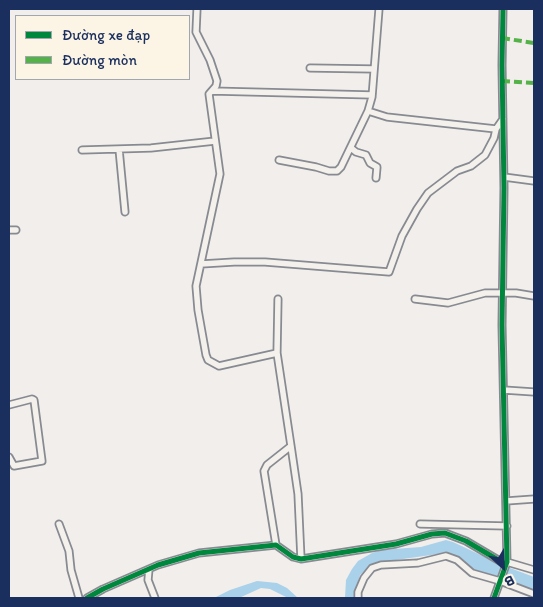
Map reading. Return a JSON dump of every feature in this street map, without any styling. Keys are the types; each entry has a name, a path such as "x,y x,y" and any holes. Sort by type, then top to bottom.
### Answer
{"street":[{"path":"197,9 192,28 214,72 216,86 209,94 220,179 196,286 206,356 208,360 219,366 225,366 277,353"},
{"path":"279,160 337,171 351,148 368,112 372,95 379,9"},
{"path":"494,598 506,563 507,526 503,293 503,9"},
{"path":"310,68 374,69"},
{"path":"212,91 372,95"},
{"path":"368,112 387,117 496,129"},
{"path":"201,264 265,262 389,272 402,236 428,193 457,171 471,166 485,155 494,138 496,129 503,119"},
{"path":"82,150 175,146 215,141"},
{"path":"351,148 356,152 366,155 370,163 377,167 376,178"},
{"path":"119,149 126,212"},
{"path":"504,177 534,181"},
{"path":"9,230 16,230"},
{"path":"415,299 448,302 485,293 534,296"},
{"path":"278,299 277,353 298,494 301,559"},
{"path":"504,390 534,392"},
{"path":"9,404 34,400 42,461 14,466 9,457"},
{"path":"276,545 264,471 267,465 290,446"},
{"path":"506,501 534,499"},
{"path":"59,524 69,551 71,570 80,598"},
{"path":"420,524 507,526"},
{"path":"87,598 149,569 199,554 276,545 293,557 301,559 396,544 432,534 445,533 466,541 506,563 534,570"},
{"path":"358,598 358,592 364,578 372,568 381,565 418,563 441,556 451,557 472,573 500,580 534,594"},
{"path":"149,569 148,580 155,598"}],"water":[{"path":"446,540 534,577 534,590 498,576 473,570 453,554 438,554 375,563 360,575 354,598 345,598 346,580 358,561 381,550 421,547"},
{"path":"257,581 277,583 287,588 298,598 288,598 270,589 261,588 239,598 214,598 230,590"}],"marked path":[{"path":"502,38 534,43"},
{"path":"502,81 534,83"}],"cycle path":[{"path":"494,598 507,562 502,325 504,188 503,9"},
{"path":"87,598 158,565 199,553 276,545 293,557 301,559 396,544 432,534 445,533 466,541 505,564"}]}
